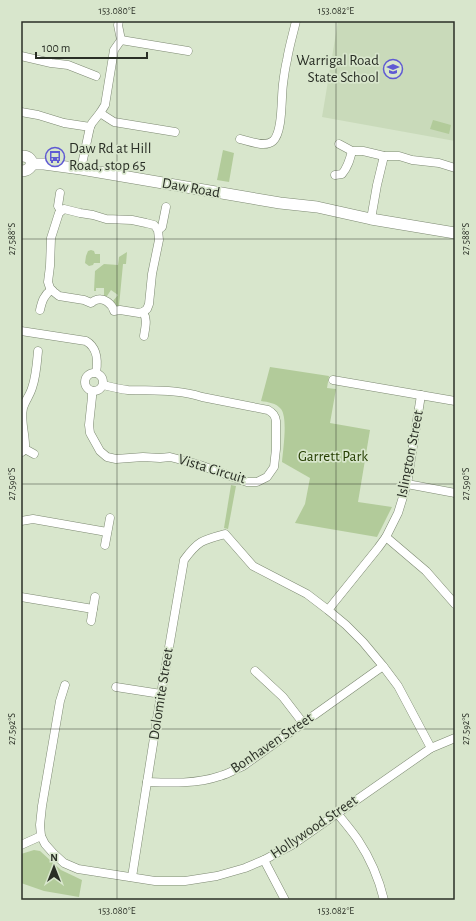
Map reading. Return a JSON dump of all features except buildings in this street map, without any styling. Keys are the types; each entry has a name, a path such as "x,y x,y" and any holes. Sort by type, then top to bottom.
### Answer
{"street":[{"path":"81,170 90,127 105,105 114,50 121,40 118,25 119,21"},
{"path":"240,139 259,144 268,143 273,140 277,134 280,121 287,58 296,21"},
{"path":"121,40 188,51"},
{"path":"21,56 51,63 68,65 96,76"},
{"path":"21,112 38,115 64,123 90,127"},
{"path":"100,114 114,122 174,132"},
{"path":"339,144 352,151 363,151 384,156 399,156 412,160 439,163 455,168"},
{"path":"335,175 342,174 345,170 352,151"},
{"path":"21,156 26,156 31,161 30,168 28,170 21,171"},
{"path":"371,219 384,156"},
{"name":"Daw Road","path":"31,164 44,164 280,203 328,208 371,219 455,233"},
{"path":"60,193 58,206 61,211"},
{"path":"158,230 162,227 166,207"},
{"path":"64,209 106,219 132,220 146,223 154,226 158,230 159,240 148,304 147,309 143,312 139,313 120,310 114,311 113,307 105,300 98,299 91,303 84,300 59,296 51,290 48,282 52,238 59,213 64,209"},
{"path":"40,310 44,297 51,290"},
{"path":"143,312 146,321 144,336"},
{"path":"21,331 91,344 97,358 96,374"},
{"path":"34,454 23,451 26,442 22,420 23,409 32,388 38,351"},
{"path":"96,374 101,376 103,379 103,385 95,392 87,388 86,380 88,375 96,374"},
{"path":"333,380 455,401"},
{"name":"Vista Circuit","path":"92,391 89,425 90,433 100,451 107,457 116,459 170,457 197,464 246,482 257,482 266,477 274,467 276,454 276,416 273,412 202,398 193,394 125,390 103,385"},
{"name":"Islington Street","path":"328,610 386,537 398,513 407,484 421,395"},
{"path":"407,484 455,493"},
{"path":"105,545 110,518"},
{"path":"21,521 33,520 107,532"},
{"name":"Dolomite Street","path":"132,877 160,694 184,560 193,547 204,540 225,534 253,566 307,594 328,610"},
{"path":"386,537 426,571 455,604"},
{"path":"21,597 93,609"},
{"path":"91,621 95,597"},
{"path":"328,610 363,642 398,686 431,748"},
{"name":"Bonhaven Street","path":"147,782 194,782 220,776 243,766 383,666"},
{"path":"255,671 283,697 303,723"},
{"path":"21,845 41,836 40,825 42,806 60,701 66,684"},
{"path":"116,687 160,694"},
{"name":"Hollywood Street","path":"41,836 53,853 64,863 78,869 155,881 185,881 217,876 245,868 292,845 431,748 455,738"},
{"path":"337,813 359,841 370,861 380,884 384,900"},
{"path":"264,860 285,900"}],"shaded area":[{"name":"Warrigal Road State School","path":"338,21 455,21 455,141 322,117"}],"green space":[{"path":"433,120 451,125 449,134 430,129"},
{"path":"223,150 234,153 229,182 217,180"},
{"path":"88,251 94,251 95,254 100,254 100,263 94,263 93,265 89,266 85,263"},
{"path":"127,252 126,264 123,264 119,306 117,306 113,301 118,295 111,290 107,296 104,296 104,288 96,288 96,291 94,291 95,271 104,264 118,265 119,257"},
{"name":"Garrett Park","path":"270,367 329,376 327,388 336,389 330,423 370,430 358,502 392,507 377,537 295,523 305,504 310,478 282,462 284,434 283,413 277,405 261,401"},
{"path":"231,485 236,486 228,529 224,528"},
{"path":"34,850 40,851 61,870 82,880 79,897 44,891 21,883 21,854"}],"place":[{"name":"Warrigal Road State School","path":"393,69"},
{"name":"Daw Rd at Hill Road, stop 65","path":"55,157"}]}
